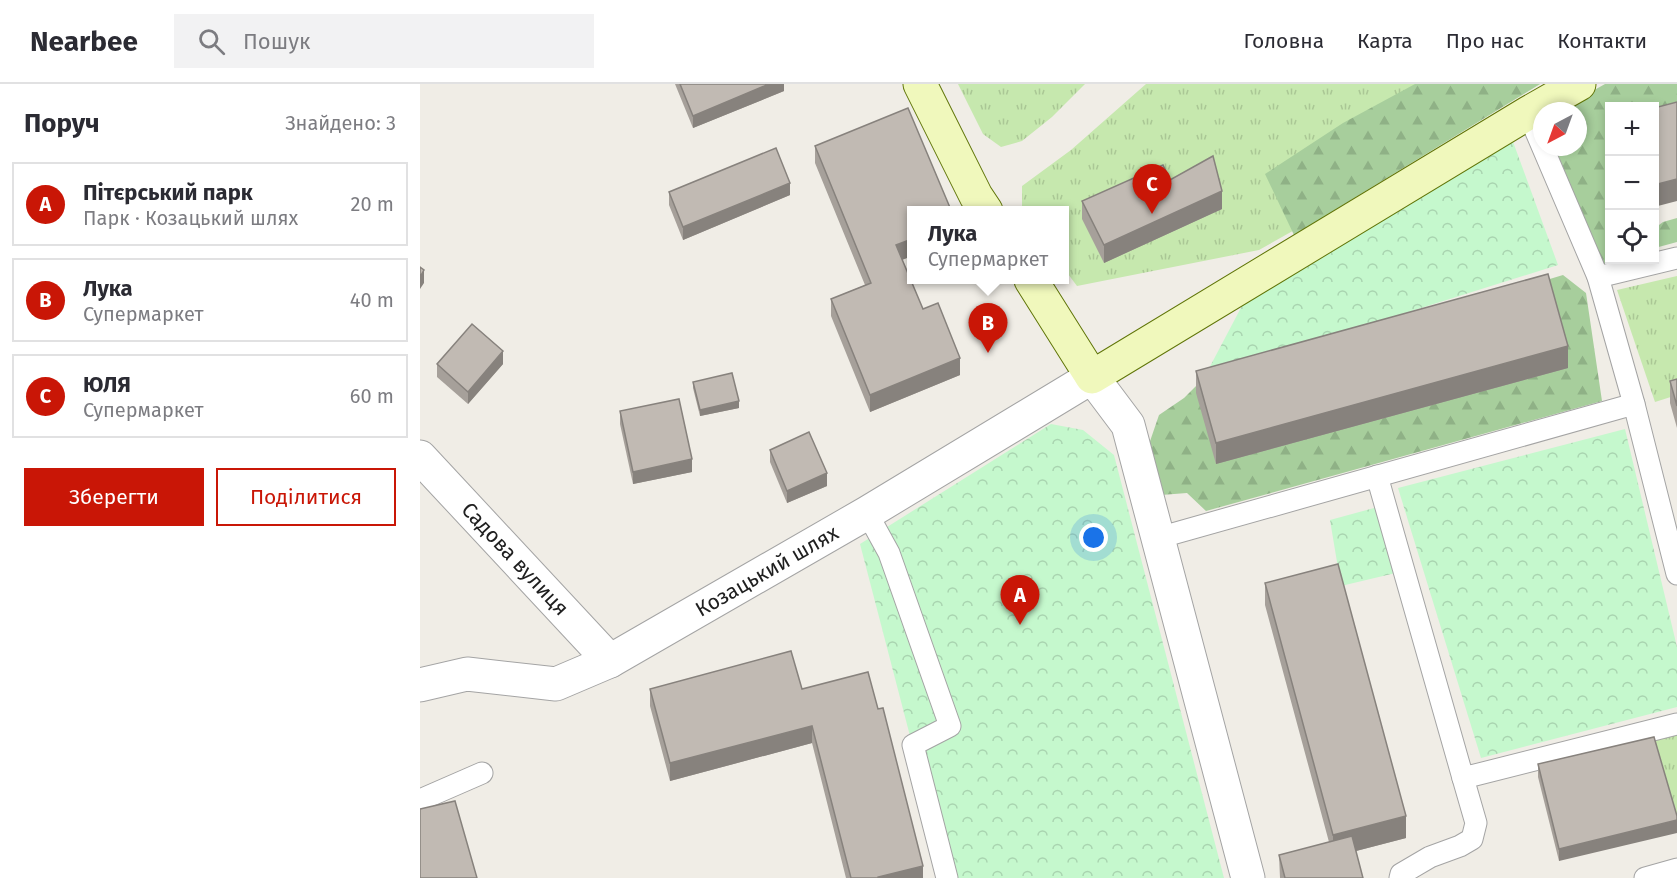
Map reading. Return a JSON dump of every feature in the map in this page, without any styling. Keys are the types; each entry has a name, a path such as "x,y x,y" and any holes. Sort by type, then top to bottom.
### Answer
{"street":[{"path":"920,84 983,206"},
{"path":"1092,377 1527,113 1579,84"},
{"path":"1034,284 1092,377 1128,426 1248,878"},
{"name":"Козацький шлях","path":"420,685 467,674 556,684 610,661 867,513 1092,377"},
{"name":"Садова вулиця","path":"420,457 610,661"}],"lane":[{"path":"1527,113 1598,277 1634,404 1677,574"},
{"path":"1598,277 1677,258"},
{"path":"1158,538 1634,404"},
{"path":"1377,476 1476,823 1472,839 1430,857 1401,874 1400,878"},
{"path":"867,513 889,553 950,726 913,746 947,878"},
{"path":"1463,778 1677,724"},
{"path":"420,800 482,774"},
{"path":"1646,878 1677,869"}],"green space":[{"path":"958,84 1085,84 1052,117 1022,141 1001,147 983,134"},
{"path":"1146,84 1540,84 1378,183 1259,250 1077,286 1069,275 1069,206 1022,206 1022,186 1071,150"},
{"path":"1415,84 1540,84 1294,235 1265,174 1343,123"},
{"path":"1605,84 1677,84 1677,124 1659,129 1659,102 1605,102 1605,264 1609,264 1603,266 1556,156 1587,156 1587,102 1573,102"},
{"path":"1512,139 1558,265 1205,376 1245,300"},
{"path":"1677,218 1677,242 1659,247 1659,225"},
{"path":"1563,275 1586,293 1602,401 1206,511 1187,493 1161,495 1147,450 1159,415 1184,398 1198,384"},
{"path":"1677,276 1677,395 1655,402 1617,290"},
{"path":"1051,424 1083,430 1114,455 1224,878 947,878 860,544"},
{"path":"1625,429 1677,647 1677,707 1481,758 1398,488"},
{"path":"1385,505 1404,571 1341,586 1330,520"},
{"path":"1677,734 1677,828 1654,750 1655,740"}],"building":[{"path":"680,84 769,84 693,116"},
{"path":"1677,102 1677,179 1659,184 1659,156 1659,107"},
{"path":"908,108 949,206 907,206 907,241 896,245 907,271 907,284 912,284 923,309 938,303 960,358 870,395 831,299 871,283 815,146"},
{"path":"776,148 790,183 683,227 669,192"},
{"path":"1213,156 1222,191 1104,245 1082,201 1163,165 1170,180"},
{"path":"1548,274 1568,346 1216,443 1196,371"},
{"path":"472,324 503,351 468,392 437,364"},
{"path":"732,373 739,401 700,410 693,382"},
{"path":"1677,379 1677,406 1670,381"},
{"path":"679,399 692,459 633,472 620,411"},
{"path":"809,432 827,473 787,491 770,450"},
{"path":"1338,564 1406,816 1333,835 1265,583"},
{"path":"791,651 802,689 868,672 878,709 883,708 923,866 878,878 851,878 812,726 670,763 650,689"},
{"path":"1654,737 1677,820 1559,849 1538,764"},
{"path":"455,801 477,878 420,878 420,809"},
{"path":"1352,836 1363,878 1285,878 1279,855"}],"place":[{"name":"ЮЛЯ","path":"1152,214"},
{"name":"Лука","path":"988,353"},
{"name":"Пітєрський парк","path":"1020,625"}]}
